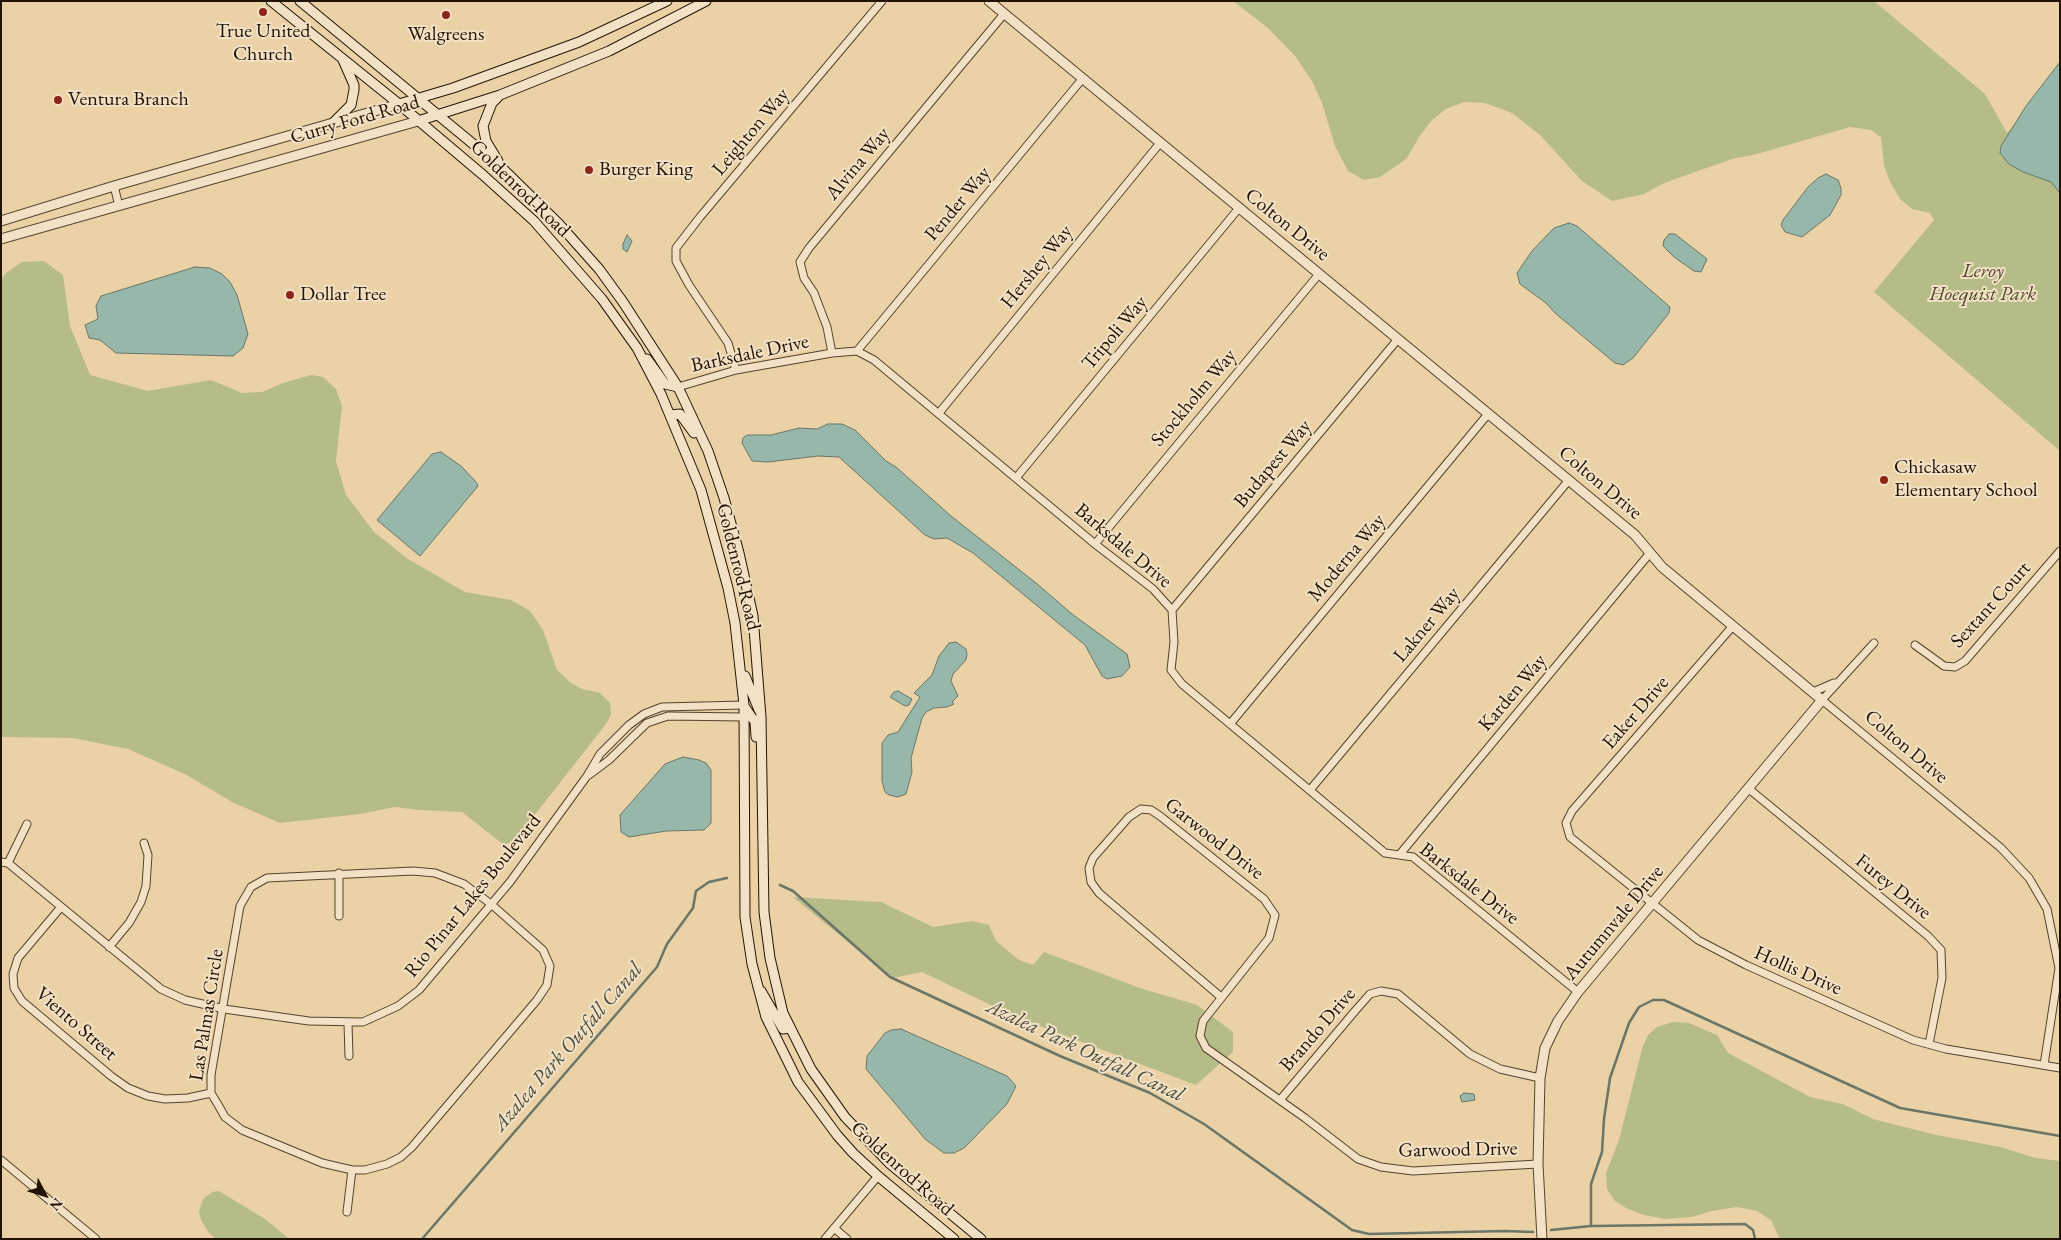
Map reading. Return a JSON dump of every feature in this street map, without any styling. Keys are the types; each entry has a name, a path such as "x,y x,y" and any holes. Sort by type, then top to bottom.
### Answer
{"main road":[{"name":"Goldenrod Road","path":"271,1 484,175 534,221 602,299 637,348 670,415 701,490 722,567 736,629 744,705 745,917 752,964 766,1017 798,1082 853,1154 954,1239"},
{"path":"292,1 312,10"},
{"name":"Goldenrod Road","path":"300,1 501,167 559,224 599,270 623,302 678,387 708,451 727,507 753,616 761,717 764,912 770,958 782,1014 811,1068 851,1124 889,1163 982,1239"},
{"name":"Curry Ford Road","path":"1,221 114,186 420,99 498,73 579,42 667,1"},
{"name":"Curry Ford Road","path":"1,239 439,115 500,95 609,51 706,1"},
{"name":"Colton Drive","path":"989,1 1635,535 1662,568 1822,700"},
{"path":"333,123 352,105 354,85 342,58"},
{"path":"500,95 492,103 483,126 486,140 501,167"},
{"path":"637,348 651,362 666,384 678,387"},
{"path":"670,415 680,414 708,451"},
{"path":"741,667 761,717"},
{"name":"Autumnvale Drive","path":"1542,1239 1538,1164 1540,1078 1545,1048 1558,1021 1578,992 1822,700"},
{"path":"744,705 755,722 756,746 761,756"},
{"path":"758,986 770,1003 775,1017 783,1028 790,1028"}],"street":[{"name":"Leighton Way","path":"736,370 728,343 676,262 676,248 700,216 882,1"},
{"name":"Alvina Way","path":"832,353 827,327 814,293 804,278 800,262 808,248 1004,14"},
{"name":"Pender Way","path":"857,351 1083,78"},
{"name":"Hershey Way","path":"938,413 1160,143"},
{"path":"114,186 119,206"},
{"name":"Tripoli Way","path":"1016,478 1239,208"},
{"name":"Stockholm Way","path":"1095,544 1319,274"},
{"name":"Budapest Way","path":"1172,610 1398,339"},
{"name":"Barksdale Drive","path":"678,387 736,370 832,353 857,351 874,360 1095,544 1153,589 1172,610 1174,642 1171,670 1182,684 1385,853 1413,857 1578,992"},
{"name":"Moderna Way","path":"1230,724 1488,414"},
{"name":"Lakner Way","path":"1310,790 1569,480"},
{"name":"Sextant Court","path":"1915,645 1944,666 1955,667 1965,662 2060,551"},
{"name":"Karden Way","path":"1400,854 1650,553"},
{"name":"Eaker Drive","path":"1566,823 1572,811 1732,627"},
{"name":"Autumnvale Drive","path":"1822,700 1874,642"},
{"name":"Autumnvale Drive","path":"1813,692 1830,686 1840,679"},
{"name":"Colton Drive","path":"1822,700 2001,848 2029,878 2047,909 2059,968 2044,1065"},
{"name":"Rio Pinar Lakes Boulevard","path":"5,862 161,989 185,1000 224,1009 310,1021 363,1022 398,1006 419,990 491,904 587,776 600,754 629,725 644,714 662,707 744,705"},
{"name":"Rio Pinar Lakes Boulevard","path":"587,776 609,760 646,723 668,716 743,716"},
{"name":"Furey Drive","path":"1749,789 1928,936 1941,950 1942,978 1929,1044"},
{"name":"Garwood Drive","path":"1222,997 1099,893 1091,882 1089,868 1093,858 1129,817 1141,809 1151,810 1160,816 1264,899 1275,915 1269,938 1203,1022 1200,1036 1206,1048 1280,1100 1358,1159 1381,1167 1413,1170 1538,1164"},
{"name":"Hollis Drive","path":"1566,823 1570,837 1652,905 1698,940 1746,965 1913,1040 1946,1049 2060,1068"},
{"path":"5,862 27,824"},
{"path":"109,947 129,923 141,902 146,886 148,855 144,843"},
{"name":"Las Palmas Circle","path":"413,871 435,873 464,884 491,904 543,950 550,966 547,985 537,1000 412,1147 401,1157 387,1164 365,1170 352,1170 322,1163 242,1130 225,1117 212,1093 211,1075 224,1009 240,906 251,887 267,878 339,873 413,871"},
{"path":"339,873 339,916"},
{"name":"Viento Street","path":"61,907 18,958 13,974 14,988 22,1002 128,1088 148,1096 165,1099 188,1098 212,1093"},
{"name":"Brando Drive","path":"1280,1100 1370,994 1382,991 1398,994 1470,1054 1500,1069 1540,1078"},
{"path":"348,1022 350,1056"},
{"path":"2,1161 95,1239"},
{"path":"347,1212 352,1170"},
{"path":"825,1239 878,1176"},
{"path":"834,1228 847,1239"}],"green space":[{"name":"Leroy Hoequist Park","path":"1233,1 1874,1 1985,94 2007,133 2060,70 2060,451 1874,292 1934,220 1930,213 1912,209 1900,199 1890,182 1884,165 1881,137 1871,130 1850,127 1757,154 1732,159 1664,183 1644,194 1612,201 1582,181 1540,135 1512,113 1485,103 1464,102 1446,109 1432,120 1419,137 1407,158 1380,177 1364,180 1348,171 1335,146 1322,103 1312,81 1295,56 1268,28"},
{"path":"44,261 63,275 70,326 90,375 148,391 211,380 242,393 262,392 283,383 311,375 323,377 336,389 342,406 336,461 346,495 374,532 408,559 465,592 511,600 530,611 543,630 557,670 571,683 582,689 600,693 610,703 611,714 606,724 515,840 504,845 462,812 395,807 360,814 280,823 232,802 185,774 128,749 73,738 1,737 1,279 6,273 22,262"},
{"path":"793,897 881,902 933,927 972,921 989,925 996,941 1019,960 1033,965 1044,952 1140,988 1197,1005 1233,1032 1233,1052 1196,1085 1018,1018 922,972 892,978"},
{"path":"1673,1022 1689,1023 1717,1035 1728,1053 1810,1097 1843,1104 1873,1119 1937,1135 2000,1147 2036,1158 2060,1161 2060,1239 1780,1239 1771,1220 1757,1211 1737,1207 1691,1217 1665,1219 1644,1215 1626,1208 1615,1201 1607,1189 1606,1173 1619,1140 1642,1049 1648,1035 1657,1027"},
{"path":"219,1191 265,1219 289,1239 216,1239 209,1233 201,1220 199,1211 203,1199 212,1192"}],"shaded area":[{"path":"2060,62 2060,193 2051,182 2023,172 2009,164 2000,153 2001,146 2026,106"},
{"path":"1826,174 1838,180 1841,188 1841,195 1830,215 1802,237 1785,232 1781,225 1783,220 1808,187"},
{"path":"1569,223 1577,226 1670,307 1669,313 1633,358 1623,365 1615,363 1555,313 1546,303 1520,284 1517,273 1532,251 1554,228"},
{"path":"1669,234 1675,234 1707,259 1701,272 1694,271 1674,257 1663,246 1664,240"},
{"path":"627,235 632,241 627,252 623,249 623,244"},
{"path":"195,267 210,268 222,274 230,282 237,295 248,334 243,348 233,356 116,353 100,340 89,338 85,325 98,319 96,306 101,296"},
{"path":"828,424 842,424 855,430 886,461 896,467 951,516 1072,614 1127,654 1130,667 1122,676 1107,679 1102,676 1085,645 973,553 947,538 934,539 925,535 839,457 818,456 768,462 752,461 742,443 743,438 747,435 771,435 799,428 817,429"},
{"path":"441,452 461,466 478,486 420,556 377,520 432,454"},
{"path":"956,642 966,649 967,654 966,660 953,674 951,681 958,696 952,702 954,704 947,707 934,708 926,712 922,718 911,758 912,772 906,794 898,797 889,795 885,792 882,781 882,743 888,735 898,732 920,697 914,693 932,675 939,656 949,643"},
{"path":"898,691 912,699 909,705 905,706 890,697 894,692"},
{"path":"683,757 706,763 711,770 711,823 704,830 666,831 629,837 621,832 620,815 665,764"},
{"path":"901,1029 1007,1076 1016,1086 1007,1104 964,1148 954,1153 944,1153 925,1139 866,1069 867,1056 885,1033"},
{"path":"1464,1093 1474,1094 1475,1100 1462,1102 1460,1096"}],"waterway":[{"name":"Azalea Park Outfall Canal","path":"422,1239 657,967 667,944 693,908 696,891 709,882 727,878"},
{"name":"Azalea Park Outfall Canal","path":"780,885 793,891 890,977 1060,1056 1150,1093 1204,1124 1352,1230 1369,1234 1533,1232"},
{"path":"1591,1226 1591,1184 1602,1152 1604,1119 1610,1078 1629,1023 1639,1007 1653,1000 1664,1000 1900,1108 2060,1136"},
{"name":"Azalea Park Outfall Canal","path":"1551,1230 1591,1226 1745,1224 1753,1230 1755,1239"}],"place":[{"name":"True United Church","path":"263,12"},
{"name":"Walgreens","path":"446,15"},
{"name":"Ventura Branch","path":"58,100"},
{"name":"Burger King","path":"589,170"},
{"name":"Dollar Tree","path":"290,295"},
{"name":"Chickasaw Elementary School","path":"1884,480"}]}
